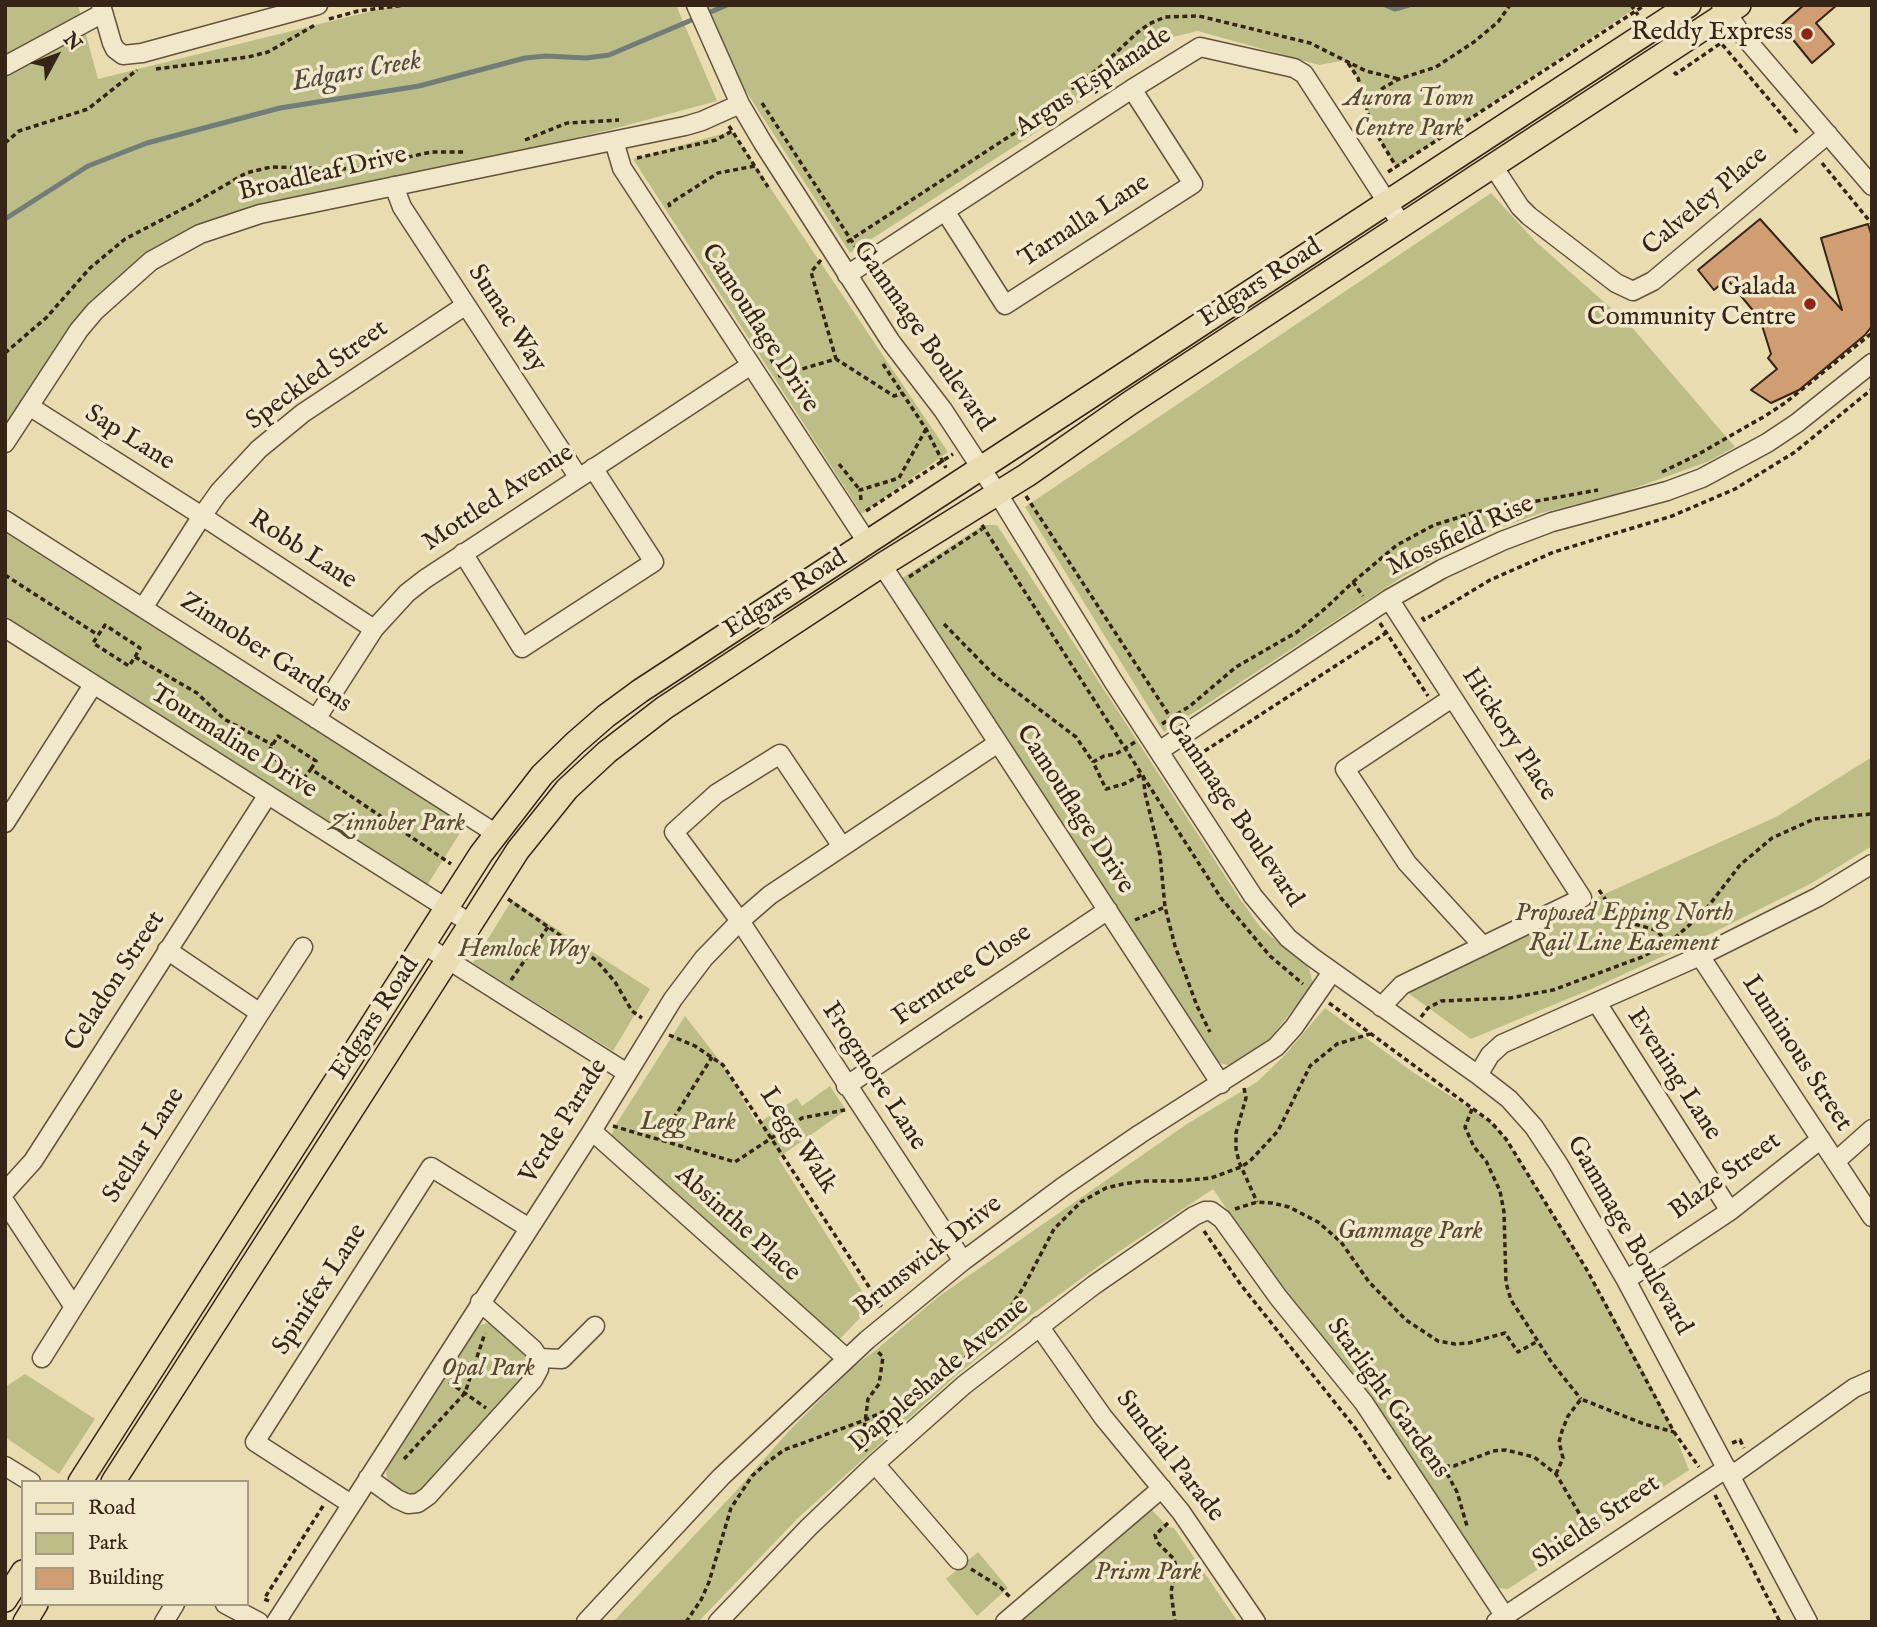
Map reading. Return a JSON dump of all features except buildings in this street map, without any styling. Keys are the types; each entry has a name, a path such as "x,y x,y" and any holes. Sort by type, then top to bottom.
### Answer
{"main road":[{"name":"Edgars Road","path":"81,1480 495,833 542,775 606,716 640,691 1689,5"},
{"name":"Edgars Road","path":"114,1480 517,850 568,789 607,752 647,719 882,565 998,494 1130,403 1664,55 1729,8"},
{"path":"5,1600 21,1575"},
{"path":"24,1622 35,1606"}],"street":[{"path":"5,66 102,9 115,50 135,64 318,5"},
{"name":"Gammage Boulevard","path":"696,5 740,104 891,342 967,446 1113,681 1253,896 1288,938 1478,1075 1508,1099 1534,1127 1626,1280 1808,1622"},
{"path":"1729,8 1788,90 1872,186"},
{"name":"Argus Esplanade","path":"847,275 1200,47 1294,68 1308,81 1402,225"},
{"name":"Tarnalla Lane","path":"945,211 1005,305 1193,184 1132,89"},
{"name":"Broadleaf Drive","path":"5,443 79,330 95,311 131,276 174,247 200,234 260,214 702,121 740,104"},
{"name":"Calveley Place","path":"1493,166 1529,216 1616,283 1633,291 1653,281 1828,134"},
{"name":"Camouflage Drive","path":"614,141 622,168 867,542"},
{"name":"Sumac Way","path":"394,186 402,207 466,305 586,473 654,562 522,648 463,553"},
{"name":"Speckled Street","path":"143,608 202,516 238,470 279,431 324,398 466,305"},
{"name":"Mossfield Rise","path":"1159,751 1389,599 1451,565 1552,522 1667,491 1702,478 1767,443 1797,423 1872,363"},
{"name":"Mottled Avenue","path":"316,719 374,629 407,593 463,553 751,365"},
{"name":"Sap Lane","path":"29,406 202,516"},
{"name":"Robb Lane","path":"202,516 374,629"},
{"name":"Zinnober Gardens","path":"5,520 495,833"},
{"name":"Camouflage Drive","path":"882,565 1120,929 1229,1079"},
{"name":"Hickory Place","path":"1389,599 1582,898 1483,946"},
{"name":"Tourmaline Drive","path":"5,628 470,923"},
{"path":"5,823 93,685"},
{"path":"1381,1007 1402,985 1483,946 1407,863 1345,769 1452,698"},
{"name":"Verde Parade","path":"276,1622 529,1228 598,1136 627,1073 688,978 740,921 770,895 841,845 998,743"},
{"name":"Frogmore Lane","path":"841,845 780,754 716,794 674,832 740,921 963,1261"},
{"name":"Celadon Street","path":"5,1192 33,1161 267,796"},
{"path":"1478,1075 1490,1055 1502,1044 1700,956 1818,897 1872,864"},
{"name":"Ferntree Close","path":"846,1086 1108,910"},
{"path":"423,944 627,1073"},
{"name":"Stellar Lane","path":"42,1358 303,947"},
{"path":"167,950 260,1013"},
{"name":"Luminous Street","path":"1700,956 1872,1217"},
{"name":"Brunswick Drive","path":"586,1622 721,1478 846,1358 963,1261 1073,1180 1276,1047 1332,972"},
{"name":"Evening Lane","path":"1597,1003 1730,1211"},
{"path":"1836,1161 1872,1129"},
{"name":"Absinthe Place","path":"598,1136 846,1358"},
{"name":"Blaze Street","path":"1626,1280 1730,1211 1821,1139"},
{"name":"Spinifex Lane","path":"351,1504 255,1442 431,1167 529,1228"},
{"path":"5,1202 74,1307"},
{"name":"Dappleshade Avenue","path":"718,1622 808,1527 964,1385 1039,1326 1194,1216 1211,1211 1222,1219"},
{"name":"Starlight Gardens","path":"1222,1219 1278,1297 1364,1403 1500,1619"},
{"path":"368,1478 397,1499 408,1504 418,1503 428,1496 533,1380 539,1369 539,1358 533,1349 480,1302"},
{"path":"539,1358 562,1360 595,1326"},
{"name":"Sundial Parade","path":"1039,1326 1095,1406 1181,1512 1256,1622"},
{"name":"Shields Street","path":"1500,1619 1707,1481 1729,1472 1854,1388 1872,1380"},
{"path":"875,1464 958,1560"},
{"path":"5,1466 28,1480"},
{"path":"1005,1622 1162,1488"},
{"path":"164,1622 174,1606"},
{"path":"229,1606 258,1622"}],"path":[{"path":"5,143 19,131 88,109 135,64 248,57 285,44 329,19 358,11 405,5"},
{"path":"1366,105 1383,88 1399,79 1436,66 1474,42 1498,22 1510,5"},
{"path":"1631,5 1649,32"},
{"path":"1374,182 1645,5"},
{"path":"1664,55 1676,74 1721,43 1872,223"},
{"path":"1346,60 1358,78 1371,125 1396,167"},
{"path":"761,102 866,263"},
{"path":"517,142 558,125 592,121"},
{"path":"640,168 633,159 716,140 732,131"},
{"path":"363,168 431,152 474,151"},
{"path":"668,204 718,173 755,166"},
{"path":"661,195 675,215"},
{"path":"817,262 811,272 836,359"},
{"path":"1658,474 1697,456 1765,416 1872,333"},
{"path":"768,356 792,395"},
{"path":"860,490 899,478 926,429"},
{"path":"837,461 860,490 862,514 967,446"},
{"path":"1017,481 1197,756 1412,615 1421,615 1424,620"},
{"path":"1093,762 1116,754 1190,706 1236,667 1297,632 1397,545 1434,525 1476,512 1608,488"},
{"path":"908,577 983,526 1210,881 1238,919 1285,970 1491,1122 1521,1160 1587,1270 1674,1432 1691,1452 1707,1481 1780,1622"},
{"path":"5,575 99,635"},
{"path":"1353,582 1436,708"},
{"path":"938,618 994,675 1076,737 1093,762 1106,789 1124,784 1143,774"},
{"path":"105,625 140,648 135,657 129,666 93,643 105,625"},
{"path":"135,657 197,694 224,719 273,745"},
{"path":"278,736 316,761 311,769 304,778 267,754 278,736"},
{"path":"311,769 467,874"},
{"path":"1143,774 1160,855 1166,907 1185,976 1215,1040"},
{"path":"1395,1053 1428,1008 1441,1001 1510,998 1553,990 1612,969 1670,942 1707,908 1748,857 1772,838 1814,820 1872,814"},
{"name":"Legg Walk","path":"491,890 597,961 615,982 632,1011 723,1065 881,1304"},
{"path":"1599,890 1620,916 1634,924 1656,930 1670,942 1682,964"},
{"path":"1120,929 1166,907"},
{"path":"502,994 548,927"},
{"path":"686,1622 709,1582 731,1508 752,1476 784,1450 865,1420 927,1390 983,1342 1013,1305 1054,1229 1081,1202 1106,1188 1123,1184 1210,1178 1241,1167 1261,1152 1278,1131 1310,1066 1337,1044 1370,1034"},
{"path":"660,1140 712,1057"},
{"path":"1229,1079 1246,1094 1235,1141 1241,1167 1257,1202"},
{"path":"598,1136 613,1125 735,1162 802,1118 836,1113 859,1104"},
{"path":"1472,1109 1465,1127 1474,1147 1493,1172 1500,1191 1504,1212 1506,1283 1511,1300 1569,1386 1581,1399 1644,1424 1674,1432"},
{"path":"1222,1219 1246,1203 1257,1202 1289,1207 1318,1222 1331,1232 1386,1301 1406,1320 1438,1341 1469,1343 1505,1333 1518,1352 1538,1341"},
{"path":"1203,1230 1241,1285 1356,1429 1388,1478 1425,1458 1443,1466 1457,1492 1468,1527"},
{"path":"867,1340 883,1357 879,1384 868,1399 862,1446 875,1464"},
{"path":"436,1373 498,1417"},
{"path":"1556,1474 1563,1458 1559,1442 1562,1430 1568,1416 1581,1399"},
{"path":"1443,1466 1454,1466 1493,1451 1506,1450 1534,1457 1556,1474 1602,1550"},
{"path":"1175,1622 1171,1592 1176,1567 1174,1559 1157,1542 1155,1535 1181,1512"},
{"path":"958,1560 1000,1587 1020,1608"}],"green space":[{"path":"5,5 78,5 98,79 396,5 676,5 717,101 609,130 413,176 269,203 190,229 152,251 108,286 78,318 5,432"},
{"name":"Aurora Town Centre Park","path":"706,5 1640,5 1396,167 1371,125 1358,78 1346,60 1319,65 1198,31 1172,37 1032,135 850,253 742,85"},
{"path":"732,131 948,452 862,514 633,159"},
{"path":"1491,193 1535,241 1629,324 1735,447 1707,462 1621,493 1541,513 1470,539 1404,576 1164,732 1025,507"},
{"path":"983,525 997,525 1261,928 1309,968 1313,984 1268,1041 1232,1064 1216,1062 902,578"},
{"name":"Zinnober Park","path":"5,533 465,825 426,887 5,619"},
{"name":"Proposed Epping North Rail Line Easement","path":"1872,757 1872,846 1812,883 1692,943 1471,1039 1404,990 1600,896 1776,817"},
{"name":"Hemlock Way","path":"512,900 650,989 613,1051 473,963"},
{"name":"Gammage Park","path":"1325,1008 1414,1073 1491,1122 1506,1139 1587,1270 1645,1373 1689,1470 1508,1589 1497,1588 1355,1375 1278,1283 1213,1189 1031,1315 958,1374 799,1517 698,1622 613,1622 788,1432 854,1366 938,1297 1187,1124 1257,1082 1284,1056"},
{"name":"Legg Park","path":"685,1016 723,1065 757,1124 797,1098 802,1106 830,1086 846,1110 778,1158 862,1291 874,1303 838,1341 611,1136"},
{"name":"Opal Park","path":"489,1323 526,1353 531,1359 531,1367 527,1375 418,1494 410,1497 388,1481 388,1465 474,1331 480,1325"},
{"path":"25,1374 95,1419 59,1474 5,1437 5,1387"},
{"name":"Prism Park","path":"1151,1509 1168,1527 1174,1528 1238,1622 1019,1622"},
{"path":"978,1552 1008,1588 977,1616 946,1579"}],"waterway":[{"name":"Edgars Creek","path":"5,219 88,166 147,143 280,108 419,86 525,58 586,58 609,55 727,5"},
{"name":"Edgars Creek","path":"1385,5 1395,9 1409,5"}],"place":[{"name":"Reddy Express","path":"1807,34"},
{"name":"Galada Community Centre","path":"1810,304"}]}
